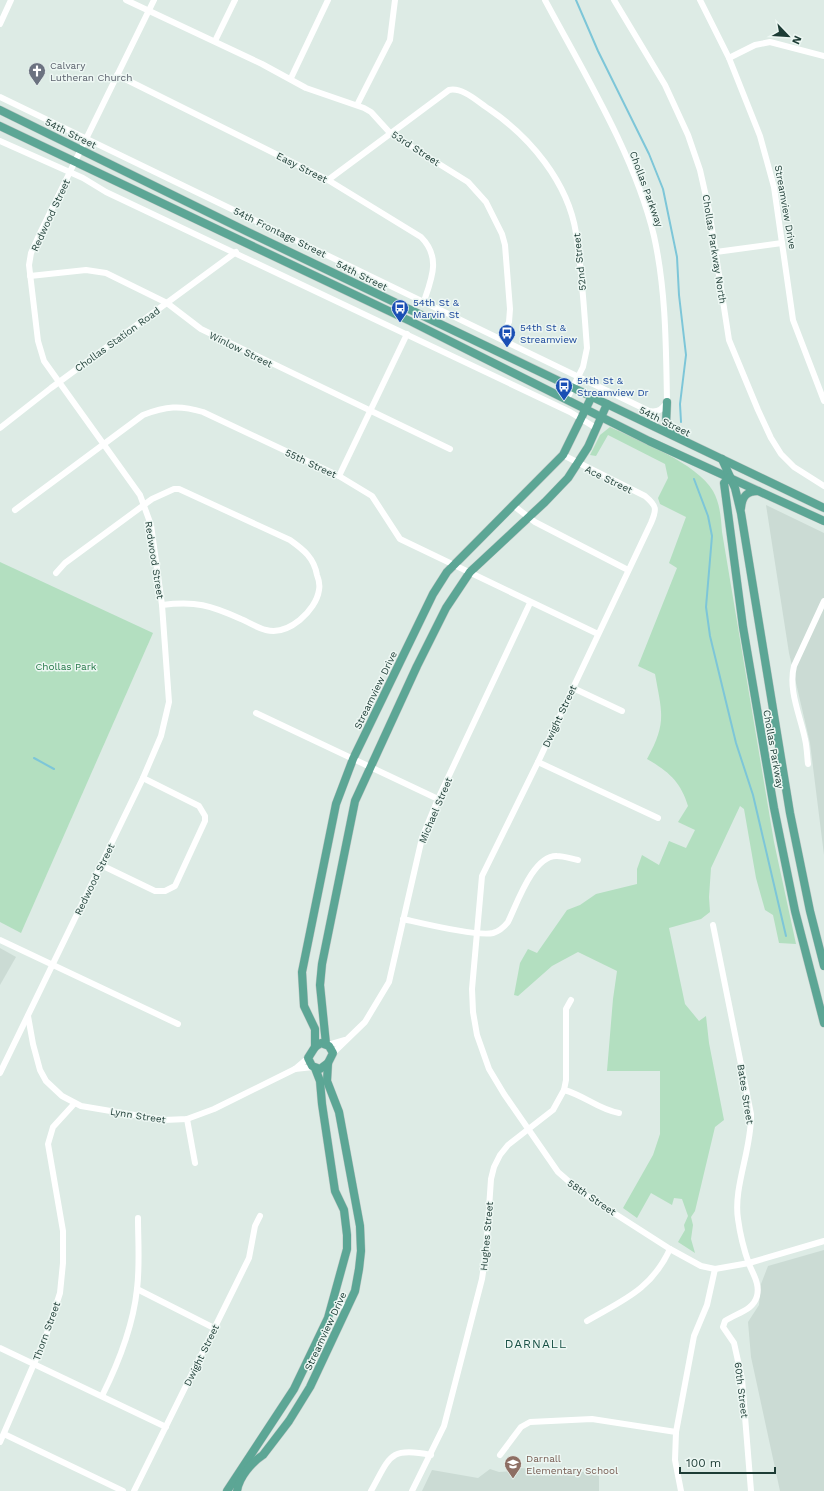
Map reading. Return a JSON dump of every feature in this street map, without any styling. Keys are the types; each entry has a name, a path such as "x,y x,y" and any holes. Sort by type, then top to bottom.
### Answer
{"main road":[{"name":"54th Street","path":"0,110 255,235 824,508"},
{"name":"54th Street","path":"0,126 410,321 567,398 649,441 824,521"},
{"name":"Streamview Drive","path":"315,1046 315,1029 304,1006 302,972 336,804 353,759 433,594 453,564 514,506 563,455 592,396"},
{"path":"667,402 666,424 673,435"},
{"path":"327,1044 321,1043 315,1046 308,1058 314,1068 323,1068 328,1063 333,1053 327,1044 320,985 322,964 352,809 370,767 446,608 470,572 560,487 578,464 607,404"},
{"name":"Chollas Parkway","path":"722,459 735,488 741,513 790,813 810,911 824,966"},
{"name":"Chollas Parkway","path":"730,477 724,483 726,506 743,627 774,808 795,911 824,1023"},
{"path":"741,513 742,503 746,493 748,491 760,491"},
{"name":"Streamview Drive","path":"237,1491 239,1483 255,1459 263,1454 306,1395 348,1307 356,1283 361,1251 361,1238 339,1112 327,1081 328,1063"},
{"name":"Streamview Drive","path":"227,1491 294,1389 328,1318 346,1249 347,1235 344,1210 335,1191 320,1082 314,1068"}],"street":[{"path":"0,24 11,0"},
{"name":"53rd Street","path":"126,0 291,78 306,88 357,105 371,112 391,134 468,182 486,202 502,234 505,245 510,309 509,322 501,338"},
{"name":"Redwood Street","path":"0,1073 143,778 161,736 169,702 162,605 151,525 145,505 105,444 44,361 38,342 30,276 31,253 154,0"},
{"path":"215,41 235,0"},
{"path":"291,78 328,0"},
{"path":"357,105 390,40 395,0"},
{"name":"Chollas Parkway","path":"545,0 613,130 632,170 650,222 661,279 665,333 667,402"},
{"name":"Chollas Parkway North","path":"614,0 666,85 688,135 706,194 730,340 735,358 771,438 781,454 794,467 824,486"},
{"name":"Streamview Drive","path":"700,0 729,58 755,119 774,187 793,320 824,401"},
{"path":"729,58 755,45 770,42 824,56"},
{"name":"Easy Street","path":"117,75 328,180 424,241 432,254 434,266 424,301"},
{"name":"52nd Street","path":"391,134 449,90 459,90 510,124 541,158 562,193 576,232 587,348 585,361 567,398"},
{"name":"54th Frontage Street","path":"0,97 501,338 649,411 661,409 667,402"},
{"path":"328,180 391,134"},
{"path":"0,141 570,412 596,428"},
{"path":"716,252 782,243"},
{"name":"Chollas Station Road","path":"0,428 59,382 236,252"},
{"name":"Winlow Street","path":"30,276 86,270 106,273 167,303 201,329 450,449"},
{"path":"339,476 407,334"},
{"name":"55th Street","path":"15,510 143,415 158,409 187,407 203,412 339,476 372,496 400,539 470,572 530,603 598,634"},
{"name":"Ace Street","path":"563,455 578,464 645,496 653,503"},
{"path":"56,574 65,563 152,499 174,489 179,489 290,540 302,548 311,558 316,568 319,590 314,604 305,616 292,625 280,630 267,630 220,609 202,604 190,603 162,605"},
{"name":"Dwight Street","path":"477,934 482,876 538,762 654,515 655,508 653,503"},
{"path":"514,506 528,518 628,570"},
{"path":"808,764 805,739 793,690 792,674 794,666 824,601"},
{"name":"Michael Street","path":"333,1053 365,1022 385,992 393,967 422,838 438,799 530,603"},
{"path":"573,688 622,710"},
{"path":"256,713 438,799"},
{"path":"538,762 658,818"},
{"path":"101,864 155,891 165,891 175,886 205,821 203,812 199,806 143,778"},
{"path":"403,919 477,934 491,934 502,929 508,922 534,869 542,860 558,856 578,860"},
{"name":"Bates Street","path":"713,925 751,1114 751,1131 737,1203 738,1219 749,1263"},
{"name":"58th Street","path":"477,934 472,989 473,1012 477,1035 489,1069 527,1129 558,1172 573,1186 670,1249 700,1266 715,1269 749,1263 824,1241"},
{"path":"0,940 178,1024"},
{"name":"Hughes Street","path":"412,1491 444,1426 482,1279 492,1173 504,1150 527,1129 553,1110 564,1090 566,1080 566,1010 571,1000"},
{"name":"Lynn Street","path":"28,1016 40,1070 46,1080 62,1096 74,1104 164,1120 187,1119 214,1109 295,1069 308,1058"},
{"name":"Michael Street","path":"327,1044 345,1040"},
{"name":"Lynn Street","path":"295,1069 314,1068"},
{"path":"564,1090 574,1093 607,1111 619,1113"},
{"name":"Thorn Street","path":"0,1442 56,1310 64,1247 61,1217 48,1144 53,1127 74,1104"},
{"path":"187,1119 195,1163"},
{"name":"Dwight Street","path":"134,1491 249,1258 255,1226 260,1216"},
{"path":"102,1396 115,1371 126,1341 137,1289 138,1218"},
{"path":"587,1321 636,1294 652,1278 670,1249"},
{"name":"60th Street","path":"749,1263 757,1284 758,1292 756,1300 748,1309 725,1321 723,1327 734,1343 742,1379 751,1491"},
{"path":"681,1491 675,1460 676,1432 694,1336 707,1305 715,1269"},
{"path":"137,1289 214,1328"},
{"path":"333,1303 348,1307"},
{"path":"0,1348 166,1427"},
{"path":"500,1455 521,1427 530,1422 592,1418 676,1432"},
{"path":"4,1434 123,1491"},
{"path":"371,1491 388,1460 399,1452 412,1451 431,1455"}],"shaded area":[{"path":"766,505 824,533 824,855 810,743 789,653"},
{"path":"0,948 16,957 0,985"},
{"path":"824,1250 824,1491 780,1491 751,1357 748,1322 759,1305 761,1284 768,1266"},
{"name":"Darnall Elementary School","path":"519,1468 599,1473 599,1491 422,1491 432,1470 478,1478 490,1469 499,1472 512,1471"}],"green space":[{"path":"610,427 681,462 705,481 713,491 717,500 774,842 796,944 779,943 773,915 765,910 756,878 744,809 740,806 711,868 709,897 710,912 701,919 669,928 685,1004 699,1021 706,1016 709,1043 724,1120 715,1127 695,1211 691,1217 693,1225 691,1239 695,1253 678,1242 685,1230 684,1225 688,1216 682,1199 674,1198 672,1205 651,1193 637,1218 623,1208 653,1155 660,1134 660,1071 607,1071 617,971 578,952 552,966 518,996 514,995 520,963 528,949 537,953 567,910 580,905 596,894 637,884 637,869 642,855 659,865 669,841 686,848 695,830 678,822 688,806 682,790 673,778 647,759 658,736 661,709 655,674 638,666 677,568 669,563 686,517 660,504 658,498 668,478 665,464 608,435 596,456 590,455 600,435"},
{"name":"Chollas Park","path":"0,562 153,633 21,933 0,922"}],"waterway":[{"path":"576,0 598,51 649,154 663,189 677,257 679,295 686,355 680,404 681,422"},
{"path":"694,479 708,516 712,536 706,607 710,636 736,743 753,795 786,936"},
{"path":"34,758 54,769"}],"place":[{"name":"Calvary Lutheran Church","path":"37,86"},
{"name":"54th St & Marvin St","path":"400,323"},
{"name":"54th St & Streamview","path":"507,348"},
{"name":"54th St & Streamview Dr","path":"564,401"},
{"name":"Darnall Elementary School","path":"513,1479"}],"district":[{"name":"DARNALL","path":"536,1344"}]}
